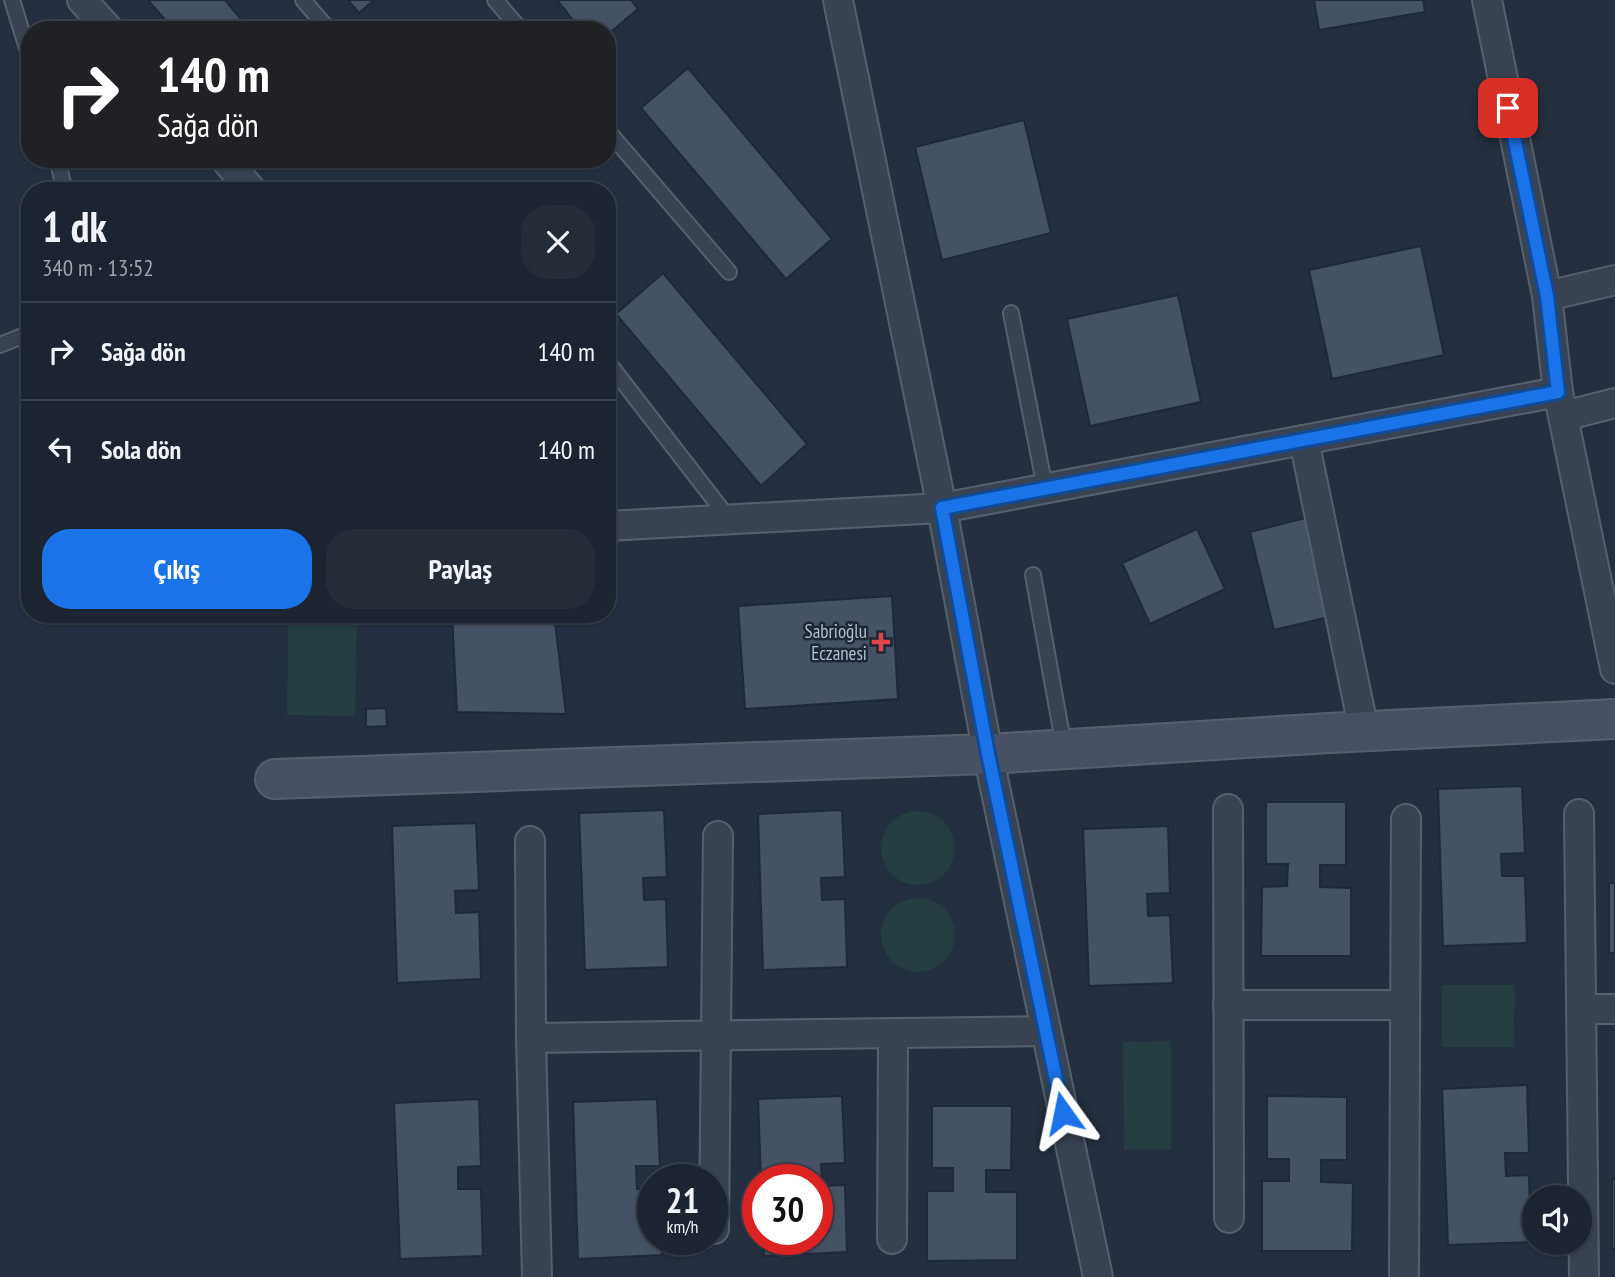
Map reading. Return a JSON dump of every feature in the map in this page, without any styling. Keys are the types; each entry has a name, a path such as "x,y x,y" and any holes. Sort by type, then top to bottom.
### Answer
{"street":[{"path":"82,0 101,21"},
{"path":"838,0 942,508 988,754 1098,1277"},
{"path":"1487,0 1547,296 1561,404 1615,669"},
{"path":"233,168 244,182"},
{"path":"1547,296 1615,280"},
{"path":"616,526 942,508 1304,440 1561,404 1615,404"},
{"path":"1304,440 1364,731"},
{"path":"275,779 988,754 1615,719"},
{"path":"1228,809 1229,1217"},
{"path":"1579,814 1584,1277"},
{"path":"1404,1277 1406,819"},
{"path":"714,1164 718,836"},
{"path":"530,841 531,1038 537,1277"},
{"path":"1228,1004 1405,1005"},
{"path":"1582,1009 1615,1009"},
{"path":"531,1038 1046,1031"},
{"path":"892,1239 893,1033"}],"lane":[{"path":"12,0 21,29"},
{"path":"303,0 321,21"},
{"path":"495,0 513,21"},
{"path":"616,140 729,272"},
{"path":"1011,313 1045,488"},
{"path":"0,345 21,337"},
{"path":"616,374 729,520"},
{"path":"1033,575 1064,749"}],"green space":[{"path":"288,623 357,623 355,716 287,715"},
{"path":"911,811 925,811 939,817 949,827 955,848 953,862 939,879 925,885 911,885 897,879 887,869 881,855 881,841 887,827 897,817"},
{"path":"911,898 925,898 939,904 949,914 955,935 953,949 939,966 925,972 911,972 897,966 887,956 881,942 881,928 887,914 897,904"},
{"path":"1442,985 1515,985 1514,1047 1442,1047"},
{"path":"1171,1041 1171,1150 1124,1150 1123,1042"}],"building":[{"path":"148,0 225,0 242,21 166,21"},
{"path":"348,0 374,0 359,13"},
{"path":"557,0 631,0 638,9 616,27 616,21 574,21"},
{"path":"1314,0 1423,0 1425,12 1319,30"},
{"path":"688,68 832,239 786,279 641,108"},
{"path":"1024,120 1051,233 942,260 915,147"},
{"path":"1421,246 1444,355 1332,379 1309,270"},
{"path":"663,273 807,444 761,486 616,314"},
{"path":"1178,295 1201,402 1090,426 1067,319"},
{"path":"1305,518 1311,543 1322,541 1329,617 1274,630 1250,532"},
{"path":"1197,529 1225,589 1150,624 1122,563"},
{"path":"892,596 898,699 745,709 738,606"},
{"path":"452,623 555,623 566,714 457,712"},
{"path":"386,708 387,726 366,727 366,709"},
{"path":"1522,786 1525,853 1501,854 1502,876 1525,876 1527,943 1443,946 1438,789"},
{"path":"1266,802 1346,802 1346,865 1320,865 1320,887 1351,888 1351,956 1261,956 1262,887 1287,886 1288,864 1266,864"},
{"path":"664,810 667,877 643,878 644,900 666,899 668,967 585,970 579,813"},
{"path":"842,810 845,877 821,878 822,900 845,899 847,967 763,970 758,814"},
{"path":"476,823 479,890 455,891 456,913 479,912 481,979 397,983 392,826"},
{"path":"1168,826 1170,893 1147,894 1148,916 1170,915 1173,983 1089,986 1083,829"},
{"path":"1609,883 1615,883 1615,953 1609,953"},
{"path":"1527,1085 1529,1153 1505,1153 1506,1176 1529,1175 1529,1185 1522,1185 1522,1242 1448,1245 1442,1089"},
{"path":"842,1096 845,1163 760,1164 758,1099"},
{"path":"1267,1096 1347,1097 1347,1160 1321,1160 1321,1182 1353,1183 1352,1251 1262,1251 1262,1181 1289,1181 1289,1159 1267,1159"},
{"path":"479,1099 481,1166 458,1167 458,1189 481,1189 483,1256 400,1259 394,1103"},
{"path":"657,1099 660,1164 636,1166 637,1255 662,1255 578,1259 573,1102"},
{"path":"932,1106 1012,1106 1011,1170 986,1170 986,1192 1017,1192 1017,1260 927,1261 927,1191 953,1191 953,1168 932,1168"},
{"path":"1612,1179 1615,1179 1615,1249 1612,1249"},
{"path":"845,1185 847,1252 833,1253 833,1186"}],"place":[{"name":"Sabrioğlu Eczanesi","path":"881,642"}],"route":[{"path":"1063,1113 988,754 942,508 1558,392 1547,296 1508,108"}]}
